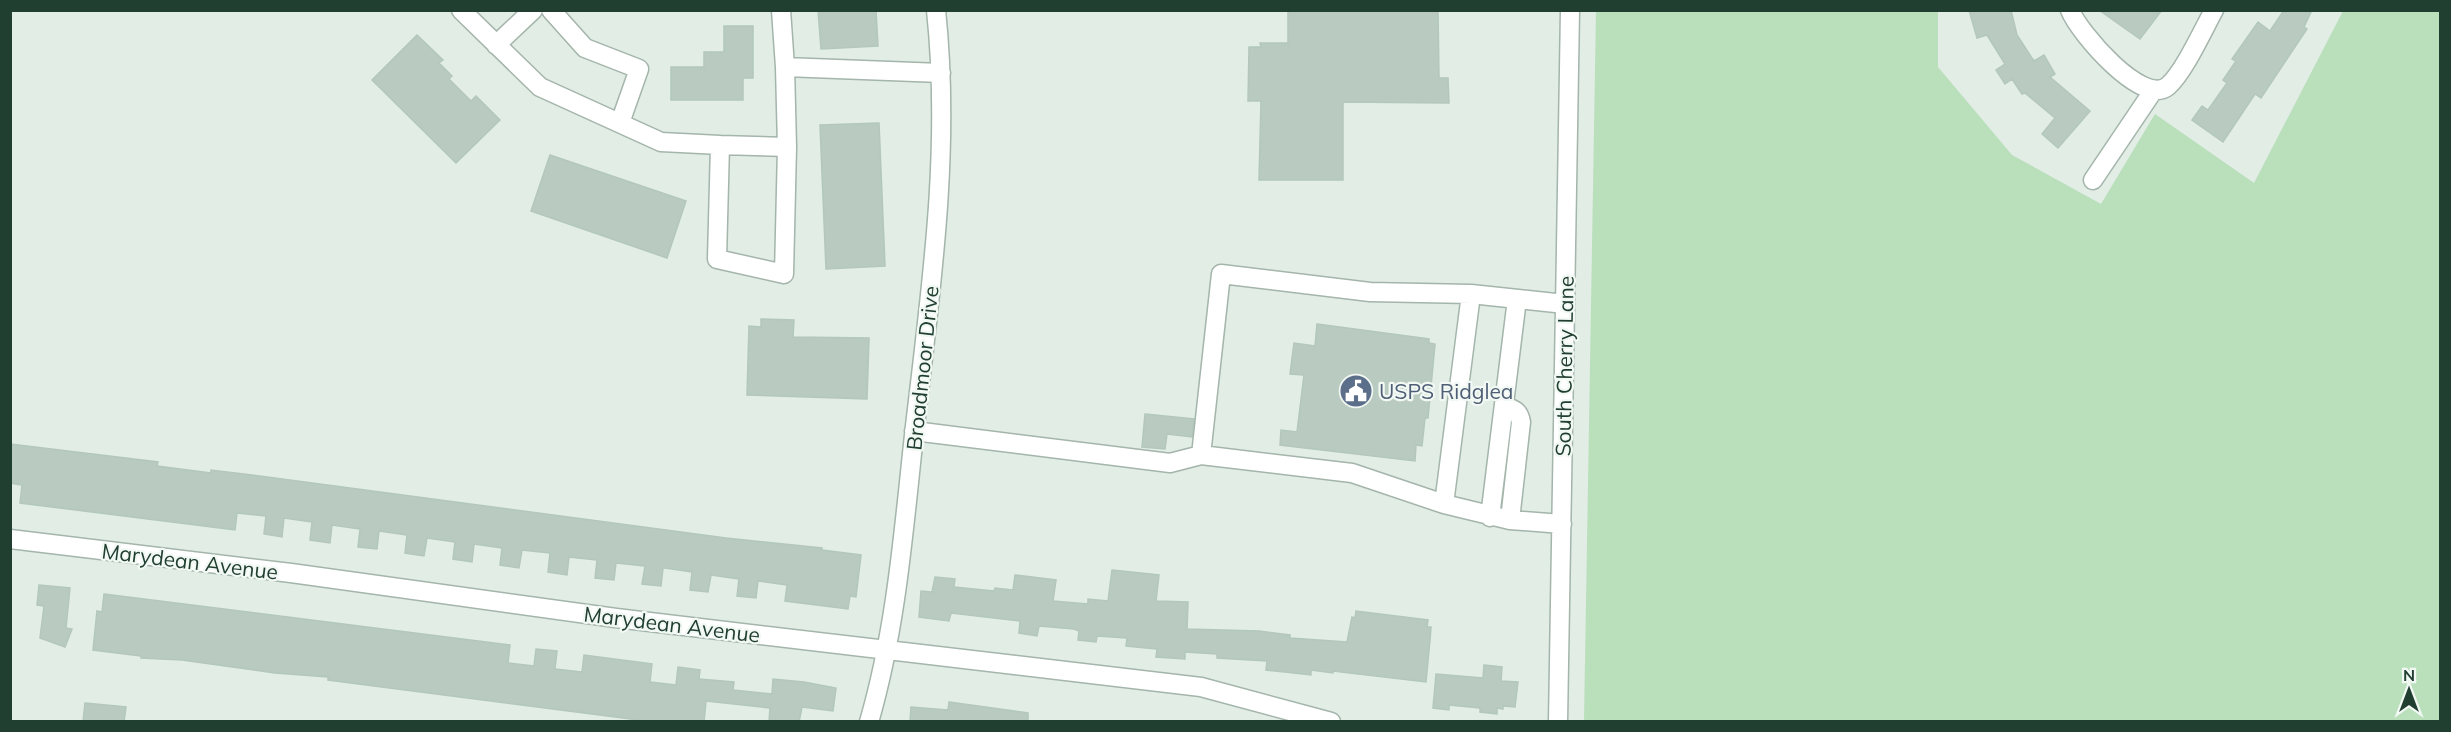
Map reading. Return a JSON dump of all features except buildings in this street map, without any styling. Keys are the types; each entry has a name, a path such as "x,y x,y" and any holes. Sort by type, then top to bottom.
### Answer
{"street":[{"path":"461,10 540,87 661,142 787,147"},
{"path":"496,45 533,10"},
{"path":"550,10 585,48 639,69 620,123"},
{"path":"720,145 717,259 784,274 787,147 781,10"},
{"name":"Broadmoor Drive","path":"869,722 896,595 936,240 942,121 936,10"},
{"name":"South Cherry Lane","path":"1558,722 1570,10"},
{"path":"2070,10 2074,20 2086,36 2117,68 2140,86 2161,89"},
{"path":"2093,180 2161,89 2182,68 2214,10"},
{"path":"785,68 940,73"},
{"path":"1201,455 1221,274 1370,292 1470,294 1565,304"},
{"path":"1444,504 1470,294"},
{"path":"1490,517 1516,299"},
{"path":"1504,406 1515,410 1520,415 1521,422 1510,520"},
{"path":"914,431 1170,463 1201,455 1352,473 1490,517 1562,524"},
{"name":"Marydean Avenue","path":"10,539 291,573 885,651 1201,687 1331,722"}],"green space":[{"path":"1596,11 1938,11 1938,67 2012,155 2101,204 2155,114 2254,183 2343,11 2440,11 2440,721 1584,721"}],"place":[{"name":"USPS Ridglea","path":"1356,391"}]}
